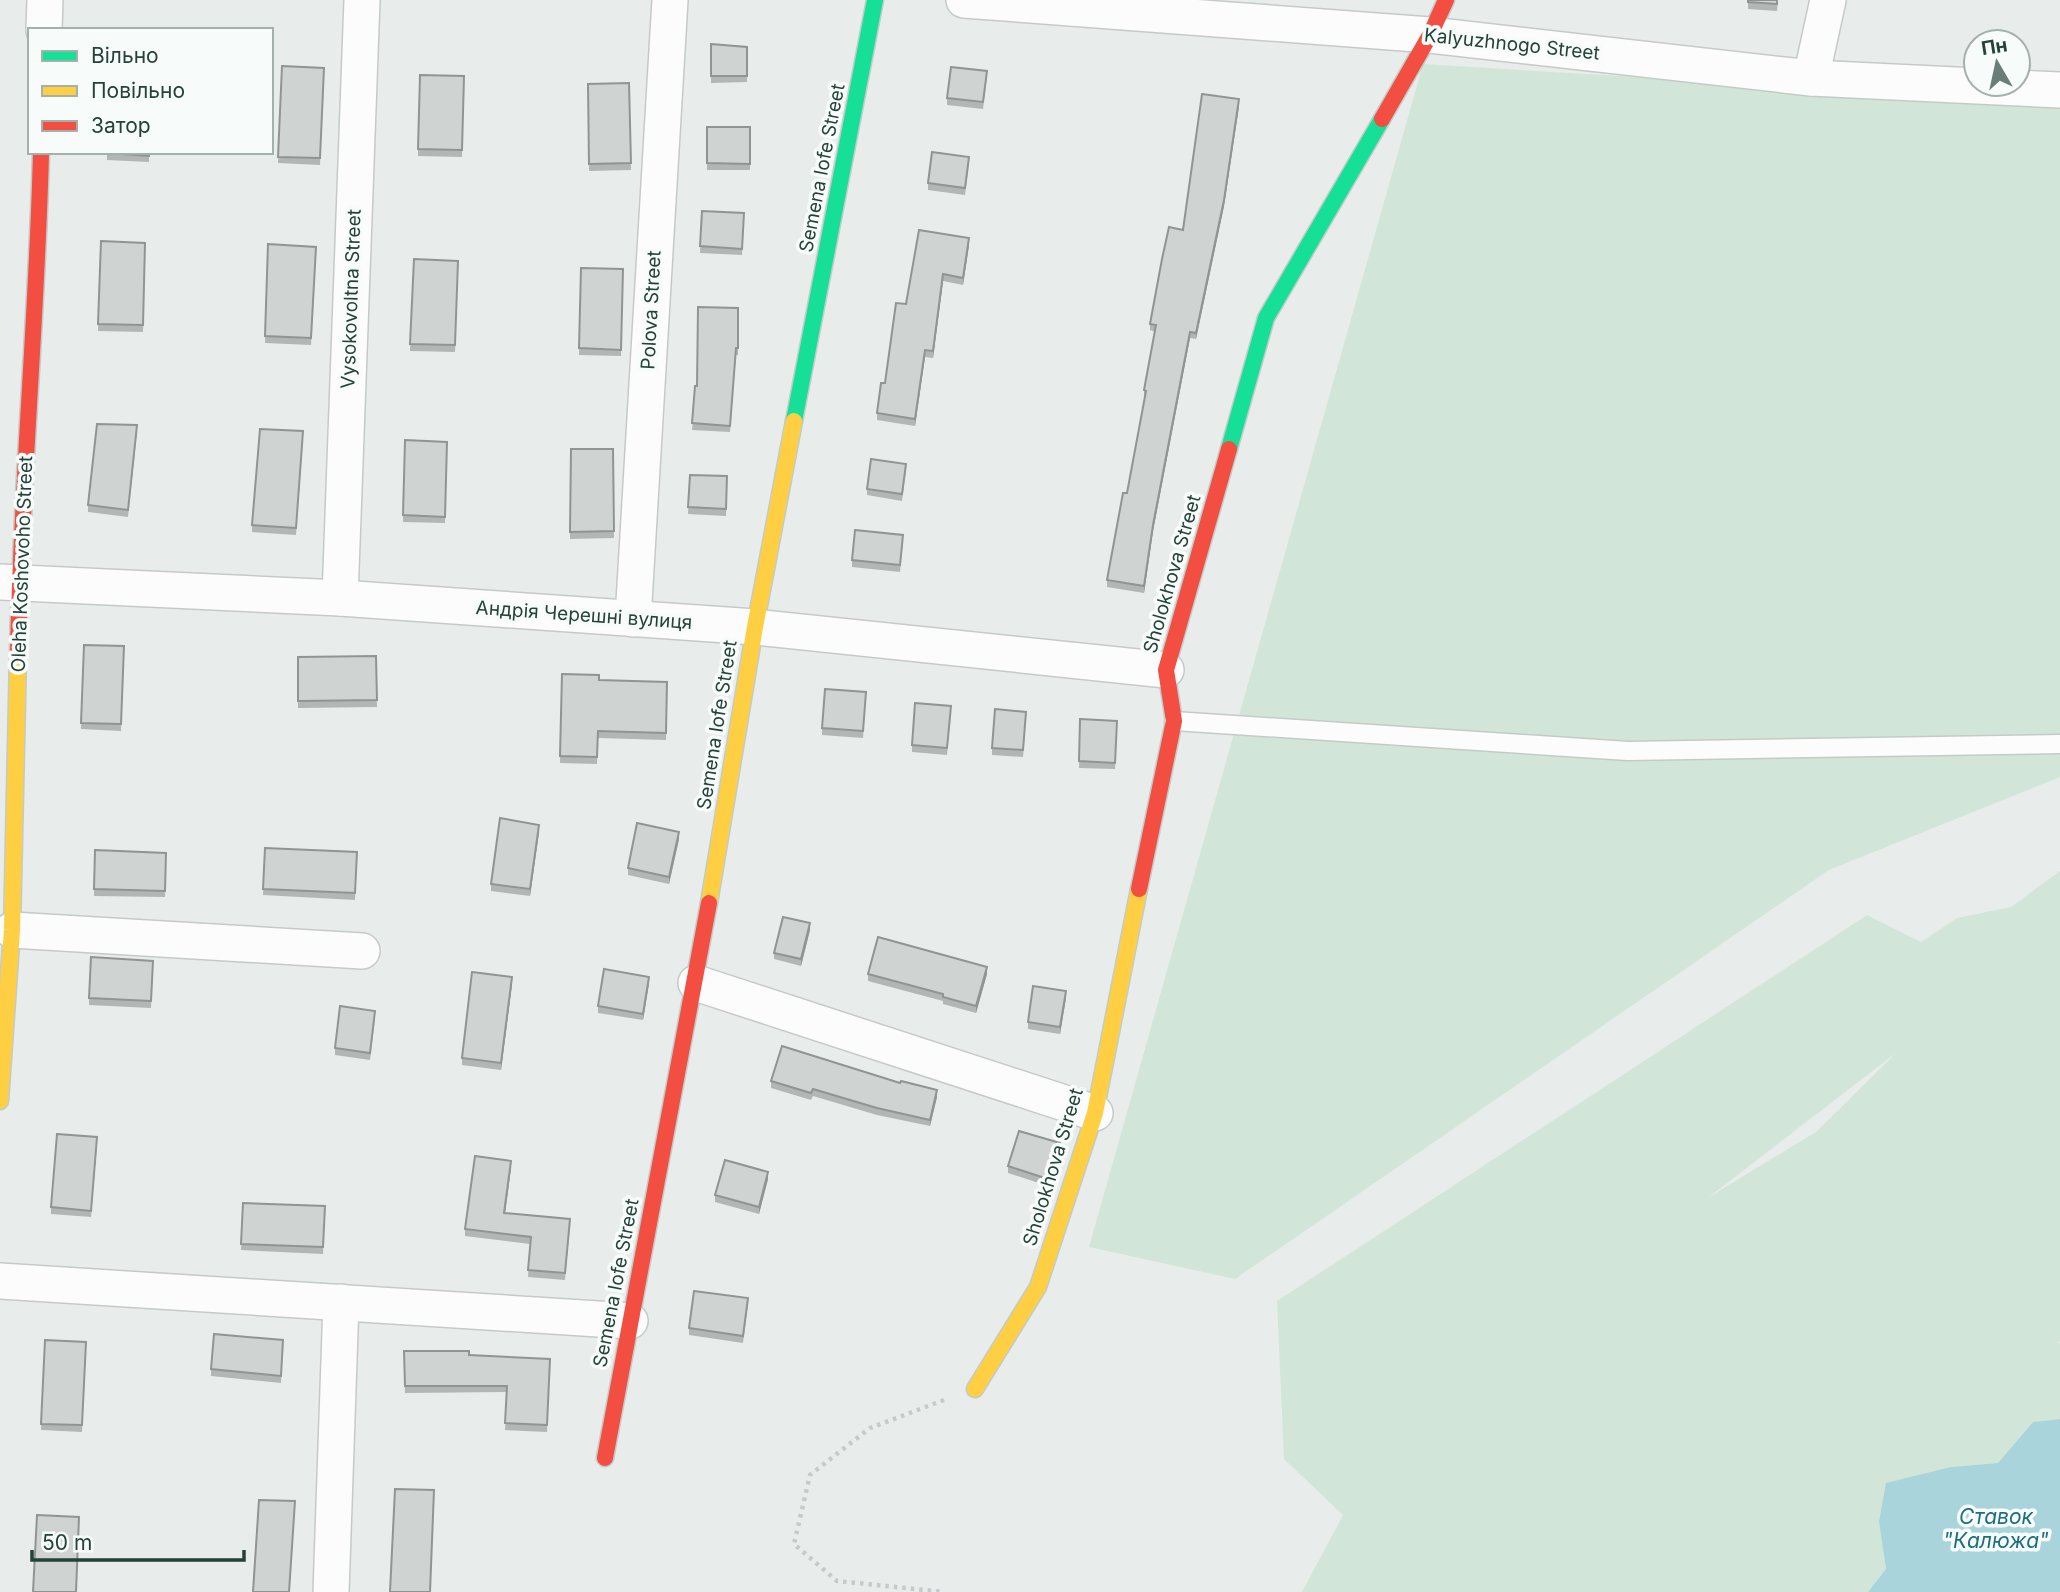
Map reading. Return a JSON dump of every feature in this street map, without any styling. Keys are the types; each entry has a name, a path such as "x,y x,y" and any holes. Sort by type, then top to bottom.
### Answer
{"street":[{"path":"44,28 45,0"},
{"name":"Vysokovoltna Street","path":"340,598 362,0"},
{"name":"Polova Street","path":"633,619 670,0"},
{"name":"Semena Iofe Street","path":"605,1458 696,983 755,627 875,0"},
{"name":"Kalyuzhnogo Street","path":"964,0 1430,35 1811,78 2060,90"},
{"name":"Sholokhova Street","path":"975,1389 1038,1287 1095,1113 1174,721 1166,670 1266,318 1430,35 1446,0"},
{"path":"1811,78 1828,0"},
{"name":"Oleha Koshovoho Street","path":"0,1101 12,930 10,582 38,264 41,154"},
{"name":"Андрія Черешні вулиця","path":"10,582 340,598 755,627 1166,670"},
{"path":"12,930 362,951"},
{"path":"696,983 1095,1113"},
{"path":"0,1281 630,1321"},
{"path":"331,1592 341,1301"}],"lane":[{"path":"1174,721 1628,751 2060,744"}],"path":[{"path":"944,1592 837,1581 794,1544 810,1475 870,1428 975,1389"}],"green space":[{"path":"1423,64 2060,103 2060,777 1829,870 1235,1279 1089,1247"},
{"path":"2060,871 2060,1419 2033,1422 1998,1463 1951,1467 1879,1522 1886,1569 1868,1592 1302,1592 1343,1515 1284,1459 1277,1301 1867,915 1921,942 1957,918 2011,907","holes":["1896,1053 1816,1132 1709,1197"]}],"water":[{"name":"Ставок \"Калюжа\"","path":"2060,1419 2060,1592 1868,1592 1886,1569 1879,1522 1886,1483 1951,1467 1998,1463 2033,1422"}],"building":[{"path":"1777,0 1777,4 1748,2"},
{"path":"711,44 747,47 747,76 711,76"},
{"path":"282,66 324,68 320,158 278,157"},
{"path":"951,67 987,71 983,102 947,98"},
{"path":"420,75 464,76 462,150 418,149"},
{"path":"629,83 631,163 589,164 588,84"},
{"path":"1202,94 1239,99 1224,200 1196,333 1190,332 1144,586 1107,580 1146,391 1144,390 1156,325 1150,324 1162,259 1169,227 1183,230"},
{"path":"707,127 750,127 750,164 707,163"},
{"path":"932,152 969,157 965,188 928,183"},
{"path":"702,211 744,213 742,249 700,246"},
{"path":"919,230 969,238 963,278 943,274 933,351 925,350 915,419 877,413 881,383 885,383 896,303 906,304"},
{"path":"101,241 145,243 143,325 98,324"},
{"path":"268,244 316,247 311,338 265,336"},
{"path":"414,259 458,261 455,345 410,344"},
{"path":"581,268 623,269 621,350 579,348"},
{"path":"698,307 738,308 738,348 730,426 692,423 697,386"},
{"path":"97,424 137,425 128,510 88,505"},
{"path":"260,429 303,431 296,528 252,525"},
{"path":"405,440 447,442 445,517 403,515"},
{"path":"571,449 613,449 614,531 570,532"},
{"path":"871,459 906,464 902,494 867,489"},
{"path":"690,475 727,476 726,509 688,507"},
{"path":"855,530 903,535 900,565 852,560"},
{"path":"84,645 124,646 121,724 81,723"},
{"path":"376,656 377,700 298,701 298,657"},
{"path":"562,674 599,675 599,680 667,682 666,733 598,731 597,757 560,756"},
{"path":"825,689 866,692 863,731 822,728"},
{"path":"915,703 951,706 947,748 912,745"},
{"path":"995,709 1026,712 1023,750 992,748"},
{"path":"1080,719 1117,721 1115,763 1079,761"},
{"path":"500,818 539,825 530,889 491,884"},
{"path":"637,823 679,832 669,877 628,868"},
{"path":"265,848 357,852 355,893 263,889"},
{"path":"95,850 166,853 165,891 94,889"},
{"path":"783,917 810,923 801,959 774,953"},
{"path":"878,937 987,967 976,1006 943,997 943,994 868,974"},
{"path":"91,957 153,961 151,1001 89,998"},
{"path":"604,969 649,977 643,1014 598,1006"},
{"path":"472,972 512,977 501,1063 462,1058"},
{"path":"1033,986 1066,991 1060,1027 1028,1022"},
{"path":"340,1006 375,1011 370,1053 335,1048"},
{"path":"782,1046 900,1083 901,1081 937,1090 930,1120 813,1089 811,1093 771,1081"},
{"path":"1019,1131 1060,1143 1048,1179 1008,1166"},
{"path":"57,1134 97,1137 91,1211 51,1207"},
{"path":"475,1156 511,1161 504,1213 570,1219 565,1273 528,1270 531,1237 465,1229"},
{"path":"725,1160 768,1172 759,1207 715,1195"},
{"path":"243,1203 325,1206 323,1247 241,1244"},
{"path":"694,1291 748,1298 743,1336 689,1328"},
{"path":"214,1334 283,1340 281,1376 211,1369"},
{"path":"45,1340 86,1342 82,1425 41,1424"},
{"path":"404,1351 469,1351 469,1355 550,1359 547,1425 505,1423 507,1386 405,1386"},
{"path":"395,1489 434,1490 430,1592 390,1592"},
{"path":"259,1500 295,1501 289,1592 253,1592"},
{"path":"37,1515 79,1517 76,1592 33,1592"}],"traffic: fast":[{"path":"794,421 875,0"},
{"path":"1229,449 1266,318 1382,119"}],"traffic: slow":[{"path":"709,903 755,627 794,421"},
{"path":"0,1101 12,930 18,654"},
{"path":"975,1389 1038,1287 1095,1113 1139,889"}],"traffic: jam":[{"path":"1382,119 1430,35 1446,0"},
{"path":"18,654 41,154"},
{"path":"1139,889 1174,721 1166,670 1229,449"},
{"path":"605,1458 709,903"}]}
